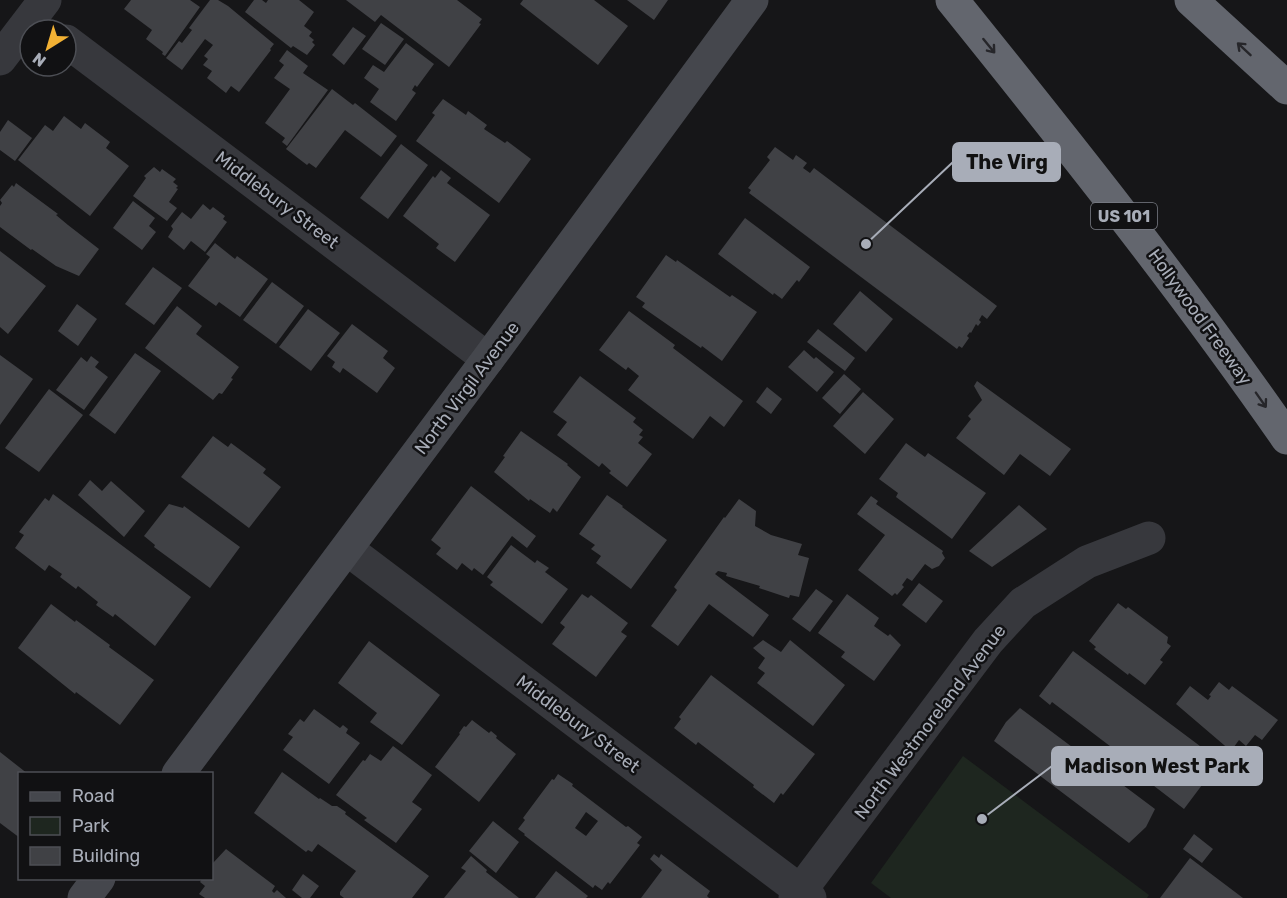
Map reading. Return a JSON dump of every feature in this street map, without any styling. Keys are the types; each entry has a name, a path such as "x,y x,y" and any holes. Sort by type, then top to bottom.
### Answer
{"highway":[{"name":"Hollywood Freeway","path":"952,0 1138,233 1228,353 1287,438"},
{"path":"1191,0 1287,88"}],"main road":[{"name":"North Virgil Avenue","path":"180,772 752,0"},
{"path":"84,898 98,880"}],"street":[{"path":"0,59 35,11"},
{"name":"Middlebury Street","path":"78,50 488,359"},
{"name":"North Westmoreland Avenue","path":"802,896 988,641 1023,603 1087,562 1149,538"},
{"name":"Middlebury Street","path":"347,549 802,896"}],"green space":[{"path":"963,756 1149,895 1147,898 891,898 871,883"}],"building":[{"path":"131,0 190,0 200,7 165,56 146,39 152,30 124,9"},
{"path":"210,0 218,0 228,6 274,44 239,92 231,86 226,93 207,78 212,71 203,65 208,59 204,56 213,45 205,39 182,70 166,58 179,41 182,43 192,30 189,28"},
{"path":"254,0 262,0 266,3 268,0 299,0 314,12 304,26 312,32 309,36 314,40 312,42 315,45 307,55 293,46 291,48 245,12"},
{"path":"346,0 457,0 482,19 479,23 481,24 449,67 381,15 375,22"},
{"path":"523,0 594,0 628,26 598,65 520,4"},
{"path":"627,0 668,0 654,20"},
{"path":"381,23 404,39 385,65 362,49"},
{"path":"353,27 366,36 344,65 332,55"},
{"path":"406,43 434,64 417,87 415,85 412,90 416,93 396,121 370,102 379,89 364,78 373,65 384,72"},
{"path":"287,50 308,66 303,73 328,90 287,146 282,142 285,138 265,123 290,89 274,78 284,65 279,61"},
{"path":"332,89 353,105 355,103 397,136 381,157 345,130 316,168 309,163 307,165 286,149"},
{"path":"443,99 466,115 468,111 487,125 484,129 505,143 507,141 531,159 499,203 416,141 435,115 432,113"},
{"path":"64,116 81,129 85,123 110,142 106,148 129,166 90,216 18,160 45,125 53,131"},
{"path":"8,120 32,138 15,161 0,150 0,132"},
{"path":"401,144 428,165 388,219 360,198"},
{"path":"775,147 793,160 796,155 807,163 803,168 810,173 814,168 997,306 987,319 982,315 979,320 981,322 978,326 976,324 967,336 969,338 962,348 959,346 957,349 749,193 751,190 748,188 770,160 767,157"},
{"path":"154,167 160,172 162,169 176,179 173,182 178,186 169,202 177,208 167,221 133,196 146,178 144,176"},
{"path":"441,170 451,178 447,183 490,215 455,262 436,248 439,244 403,216 433,176 435,178"},
{"path":"16,183 58,214 56,215 99,249 79,276 56,266 0,227 2,203 0,200"},
{"path":"133,201 155,218 149,226 156,232 142,250 113,228"},
{"path":"203,204 210,210 213,207 225,216 223,219 227,222 205,252 191,241 184,250 168,237 173,229 171,226 182,212 191,219"},
{"path":"745,218 810,267 782,299 774,293 773,295 718,254"},
{"path":"215,243 235,259 237,256 268,279 240,317 219,302 216,306 188,286 210,257 206,254"},
{"path":"0,251 46,286 8,334 0,327"},
{"path":"666,255 757,312 722,361 642,307 645,303 636,297"},
{"path":"153,267 182,288 154,325 125,304"},
{"path":"272,282 304,306 276,344 243,320"},
{"path":"860,291 893,319 866,352 833,324"},
{"path":"77,304 97,319 78,346 58,331"},
{"path":"177,306 202,326 196,334 239,367 222,394 219,393 213,400 145,348"},
{"path":"308,309 340,333 311,371 279,347"},
{"path":"629,311 675,345 673,348 743,401 724,427 710,416 693,439 628,390 639,376 628,367 626,370 599,350"},
{"path":"352,324 388,351 383,358 395,368 377,393 343,368 340,373 332,367 335,362 327,356"},
{"path":"818,329 855,358 845,371 807,342"},
{"path":"804,350 834,372 817,392 788,367"},
{"path":"135,353 161,371 115,434 89,415"},
{"path":"0,355 33,379 0,425"},
{"path":"91,356 99,362 95,367 108,377 84,410 56,390 81,357 87,362"},
{"path":"844,374 861,389 840,414 822,398"},
{"path":"580,376 636,418 633,422 643,430 639,435 643,437 638,443 652,454 627,487 609,473 611,471 602,463 599,467 557,435 567,422 553,412"},
{"path":"977,381 1071,449 1050,476 1020,454 1004,475 956,438 971,419 968,416 982,400 974,386"},
{"path":"767,387 782,399 771,414 756,402"},
{"path":"49,389 83,415 39,472 5,448"},
{"path":"863,392 894,419 865,454 833,426"},
{"path":"521,431 568,464 581,477 557,512 553,508 550,513 530,499 529,501 494,472"},
{"path":"213,436 228,447 231,443 266,469 263,473 281,487 249,528 181,477"},
{"path":"906,443 925,457 928,453 986,493 952,539 896,497 898,493 879,479"},
{"path":"90,480 102,491 111,481 145,511 124,537 78,495"},
{"path":"471,486 536,536 527,548 512,536 483,575 474,568 472,571 462,563 457,570 436,554 441,548 431,540"},
{"path":"53,494 191,597 155,646 115,614 113,617 96,605 98,602 78,586 76,589 60,577 62,574 49,565 45,571 15,548 24,535 19,532 45,498 49,501"},
{"path":"607,495 667,540 631,589 596,563 601,556 591,549 595,545 579,534"},
{"path":"871,496 878,501 876,504 943,551 945,558 939,566 932,569 925,564 912,581 907,578 902,585 904,587 897,595 895,593 892,596 858,570 885,535 857,514"},
{"path":"739,499 756,511 755,526 771,535 802,544 798,555 809,558 799,597 790,595 789,598 726,576 727,573 718,571 715,574 769,615 753,637 709,604 678,646 651,626 677,590 674,587"},
{"path":"169,504 183,508 184,506 240,547 210,588 154,547 155,545 144,536"},
{"path":"1019,505 1047,529 992,567 969,551"},
{"path":"511,545 535,563 537,560 549,568 545,572 568,589 542,624 490,585 493,582 487,577"},
{"path":"919,583 943,601 926,623 902,605"},
{"path":"816,589 833,601 810,632 792,619"},
{"path":"582,594 588,598 591,595 628,623 621,632 627,636 596,677 552,644 565,627 560,623"},
{"path":"847,594 879,618 874,626 888,636 890,634 901,645 874,681 841,657 845,652 818,633"},
{"path":"1118,603 1126,609 1128,607 1168,637 1167,643 1171,646 1160,660 1163,662 1145,685 1094,649 1096,647 1089,641"},
{"path":"51,604 110,645 109,647 154,680 120,725 76,692 75,694 18,648"},
{"path":"763,640 781,652 790,640 845,685 813,726 757,683 765,673 758,668 765,658 753,648"},
{"path":"369,641 440,695 402,745 370,722 377,713 338,683"},
{"path":"1073,651 1220,761 1184,809 1145,779 1148,775 1052,702 1050,705 1039,696"},
{"path":"711,675 815,754 774,803 698,742 696,745 674,728 681,719 679,717"},
{"path":"1219,682 1229,690 1232,686 1278,720 1262,740 1255,735 1246,746 1239,740 1231,751 1176,704 1190,686 1208,700"},
{"path":"1020,708 1155,809 1146,827 1129,843 994,741 1006,722"},
{"path":"314,709 340,728 343,725 348,729 346,733 360,743 329,784 283,750 293,737 288,734 300,719 304,722"},
{"path":"472,720 489,733 491,731 516,754 479,802 435,767 464,726 466,727"},
{"path":"393,746 432,775 412,802 422,809 396,843 364,820 367,818 336,795 363,760 365,761 370,754 381,761"},
{"path":"0,752 25,772 18,772 18,836 0,823"},
{"path":"282,772 319,799 346,812 345,814 429,876 412,898 344,898 340,892 356,871 318,844 312,852 308,850 306,852 254,813"},
{"path":"558,774 642,837 637,843 640,845 610,884 608,882 602,890 595,885 593,888 518,829 525,820 523,818 552,779 554,780","holes":["586,812 598,821 586,836 575,828"]},
{"path":"493,821 519,842 496,873 469,851"},
{"path":"1194,834 1213,849 1202,863 1183,849"},
{"path":"226,849 275,886 272,891 274,893 277,890 286,898 205,898 199,894 205,886 200,882 213,880 213,863"},
{"path":"654,854 659,858 661,854 710,891 707,896 709,898 641,898 662,870 650,859"},
{"path":"471,856 487,870 486,872 519,898 444,898 466,871 461,868"},
{"path":"1190,858 1243,898 1160,898"},
{"path":"556,871 588,896 586,898 535,898"},
{"path":"303,874 319,886 310,898 302,898 292,890"}],"place":[{"name":"The Virg","path":"866,244"},
{"name":"Madison West Park","path":"982,819"}]}
